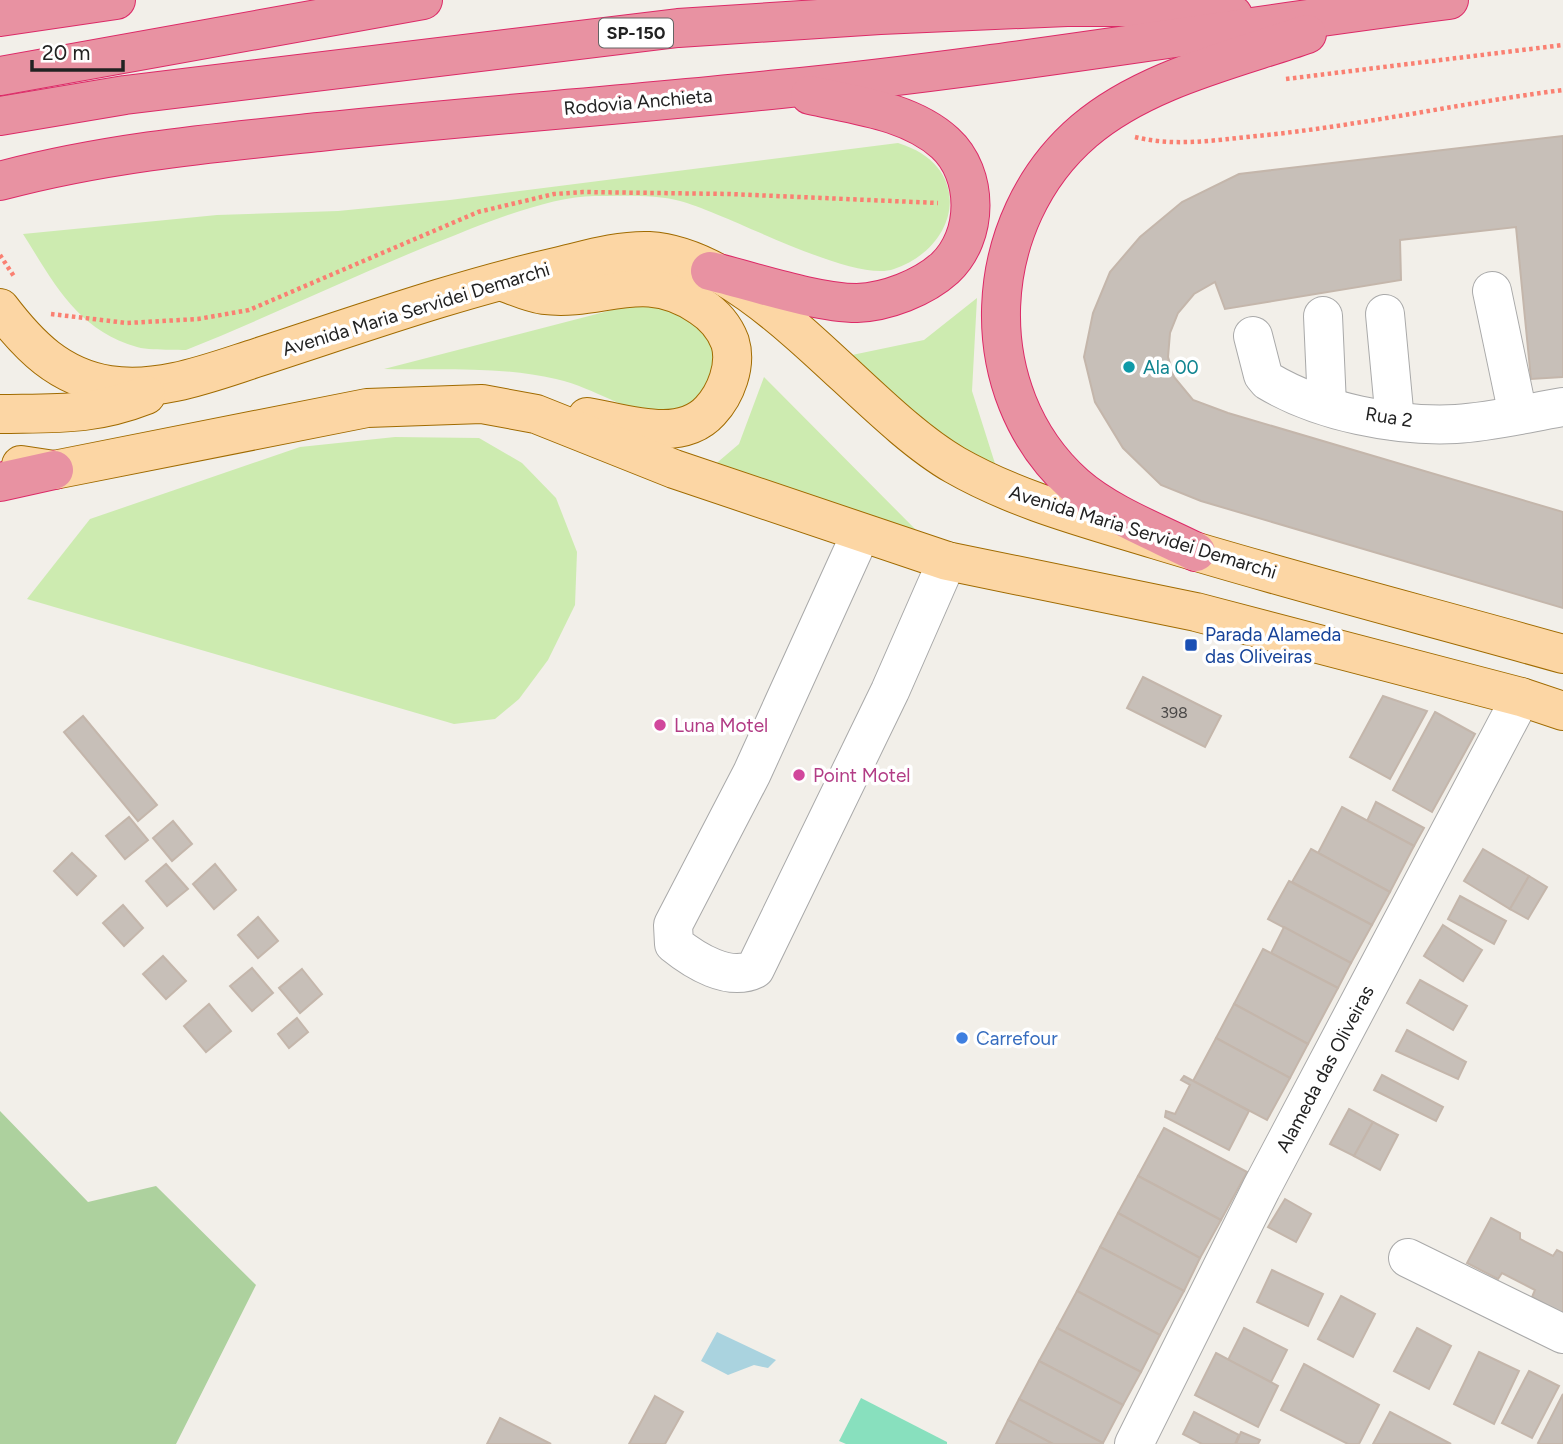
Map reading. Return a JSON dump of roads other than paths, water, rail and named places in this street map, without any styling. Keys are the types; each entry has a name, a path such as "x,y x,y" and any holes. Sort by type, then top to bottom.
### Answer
{"highway":[{"path":"0,17 117,0"},
{"path":"0,76 423,0"},
{"name":"Rodovia Anchieta","path":"0,181 103,159 201,144 781,89 953,69 1276,21 1449,0"},
{"name":"Rodovia Anchieta","path":"0,116 125,95 678,28 880,15 1080,7 1171,7 1276,21"},
{"path":"1196,552 1116,511 1076,485 1033,432 1017,399 1003,341 1000,295 1007,249 1025,206 1049,167 1084,130 1127,101 1195,73 1380,9"},
{"path":"710,271 822,299 858,303 886,298 921,284 944,268 964,236 971,204 964,167 954,153 931,133 895,116 781,89"},
{"path":"0,482 54,470"}],"main road":[{"name":"Avenida Maria Servidei Demarchi","path":"0,308 32,326 67,372 98,383 123,387 181,382 499,280 598,256 642,251 666,254 710,271 771,311 915,439 959,468 1028,499 1196,552 1563,654"},
{"path":"0,463 54,470 367,408 482,404 536,414 576,415 656,429 692,424 711,410 725,386 731,370 731,346 727,334 713,316 671,291 635,287 545,295 499,280"},
{"path":"0,414 49,415 111,409 181,382"},
{"path":"536,414 674,469 947,561 1196,612 1521,697 1563,711"}],"street":[{"path":"1492,291 1518,415"},
{"path":"1385,314 1395,421"},
{"path":"1323,316 1327,405"},
{"name":"Rua 2","path":"1253,336 1263,375 1268,381 1327,405 1395,421 1455,424 1563,408"},
{"path":"861,533 752,773 673,925 674,944 689,956 716,968 743,975 755,969 879,715 947,561"},
{"name":"Alameda das Oliveiras","path":"1134,1444 1261,1189 1521,697"},
{"path":"1408,1258 1563,1334"}],"water":[{"path":"717,1332 776,1360 768,1368 754,1365 728,1375 701,1361"}],"place":[{"name":"Ala 00","path":"1129,367"},
{"name":"Parada Alameda das Oliveiras","path":"1191,645"},
{"name":"Luna Motel","path":"660,725"},
{"name":"Point Motel","path":"799,775"},
{"name":"Carrefour","path":"962,1038"}]}
